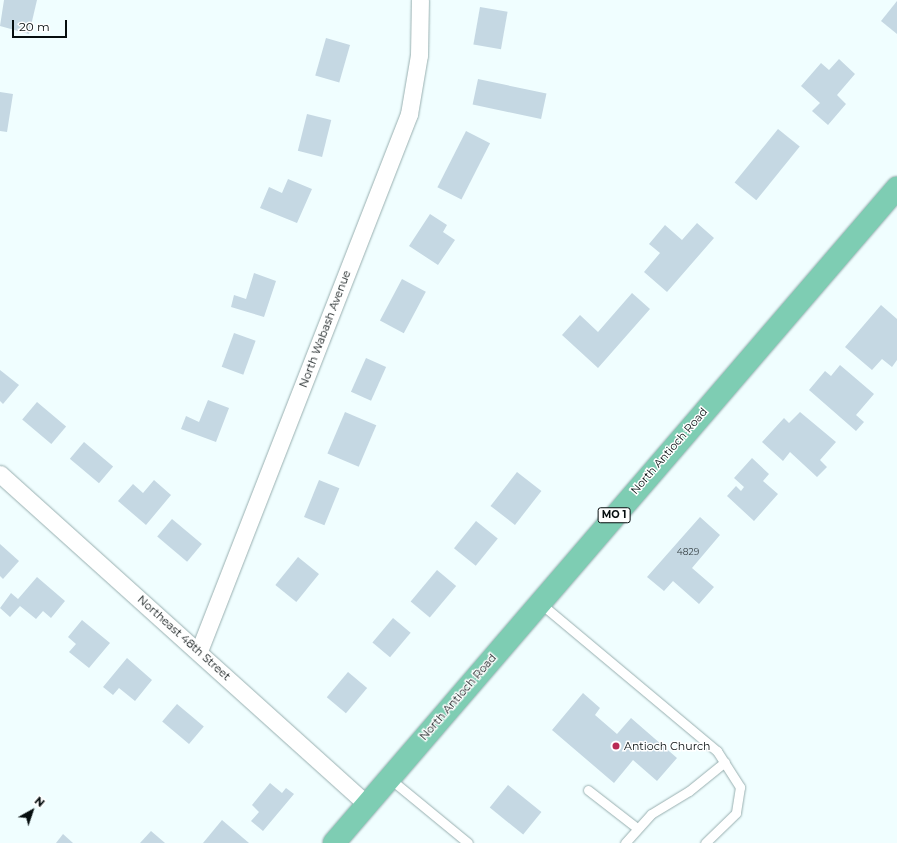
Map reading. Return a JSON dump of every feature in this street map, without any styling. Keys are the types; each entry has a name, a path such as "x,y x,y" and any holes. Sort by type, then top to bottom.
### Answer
{"main road":[{"name":"North Antioch Road","path":"334,843 388,777 897,188"}],"street":[{"name":"North Wabash Avenue","path":"199,651 409,114 419,55 420,0"},
{"name":"Northeast 48th Street","path":"0,474 199,651 366,804"}],"lane":[{"path":"539,602 717,751 725,762 740,787 736,813 705,843"},
{"path":"625,843 651,814 689,790 725,762"},
{"path":"388,777 468,843"},
{"path":"588,790 637,828"}],"building":[{"path":"4,0 37,0 29,34 0,26"},
{"path":"897,1 897,34 881,21"},
{"path":"480,7 508,12 501,49 473,44"},
{"path":"326,38 350,45 339,82 315,75"},
{"path":"839,59 855,74 837,95 846,104 828,125 812,111 820,103 801,86 821,63 829,70"},
{"path":"478,79 546,94 541,119 473,104"},
{"path":"0,92 13,94 7,132 0,131"},
{"path":"307,114 331,120 322,157 298,151"},
{"path":"778,129 800,147 756,200 735,183"},
{"path":"466,131 490,143 461,199 437,187"},
{"path":"288,179 312,189 297,223 260,208 269,187 282,193"},
{"path":"430,214 447,225 443,232 455,240 438,265 409,246"},
{"path":"697,223 714,238 667,292 644,272 660,253 649,244 665,225 682,240"},
{"path":"254,273 276,281 264,317 231,307 234,295 246,299"},
{"path":"402,279 426,292 404,333 380,320"},
{"path":"632,293 650,309 598,368 562,335 580,315 598,332"},
{"path":"881,305 897,319 897,360 892,367 882,359 872,370 845,347"},
{"path":"234,333 256,341 243,375 222,367"},
{"path":"366,358 386,367 371,401 351,392"},
{"path":"840,365 874,394 856,415 864,422 856,431 809,390 825,371 831,376"},
{"path":"0,370 19,385 3,404 0,401"},
{"path":"208,400 229,408 216,442 181,429 186,416 199,422"},
{"path":"37,402 66,426 51,444 22,420"},
{"path":"345,412 376,425 359,467 327,453"},
{"path":"800,412 836,442 820,460 827,467 817,477 790,452 783,461 762,442 784,418 789,423"},
{"path":"84,442 113,466 99,483 70,459"},
{"path":"752,458 769,474 763,481 778,494 754,521 727,496 736,486 741,491 744,487 734,478"},
{"path":"517,472 541,491 515,525 491,506"},
{"path":"154,480 171,495 146,525 118,501 133,484 143,493"},
{"path":"319,480 339,488 324,525 304,517"},
{"path":"700,517 720,535 692,568 714,587 699,604 673,581 664,591 647,577"},
{"path":"172,519 202,544 187,562 157,537"},
{"path":"476,521 498,539 476,566 454,548"},
{"path":"0,544 19,561 3,579 0,576"},
{"path":"298,557 319,574 296,602 275,585"},
{"path":"437,570 456,586 430,617 411,601"},
{"path":"37,577 65,601 51,618 43,611 36,619 20,606 10,617 0,608 11,593 18,599"},
{"path":"393,618 411,633 390,657 372,643"},
{"path":"82,620 110,643 89,668 69,652 76,644 68,637"},
{"path":"127,658 152,680 135,701 119,688 113,695 103,687"},
{"path":"348,672 367,688 346,713 327,697"},
{"name":"Antioch Church","path":"583,693 600,708 595,715 617,734 631,718 677,758 657,781 633,760 614,783 552,730"},
{"path":"177,704 204,726 189,744 162,722"},
{"path":"270,783 282,793 286,788 294,794 263,831 251,821 259,812 252,805"},
{"path":"508,785 541,812 523,835 490,808"},
{"path":"222,820 249,843 203,843"},
{"path":"151,831 165,843 140,843"},
{"path":"63,834 73,843 56,843"}],"place":[{"name":"Antioch Church","path":"616,746"}]}
